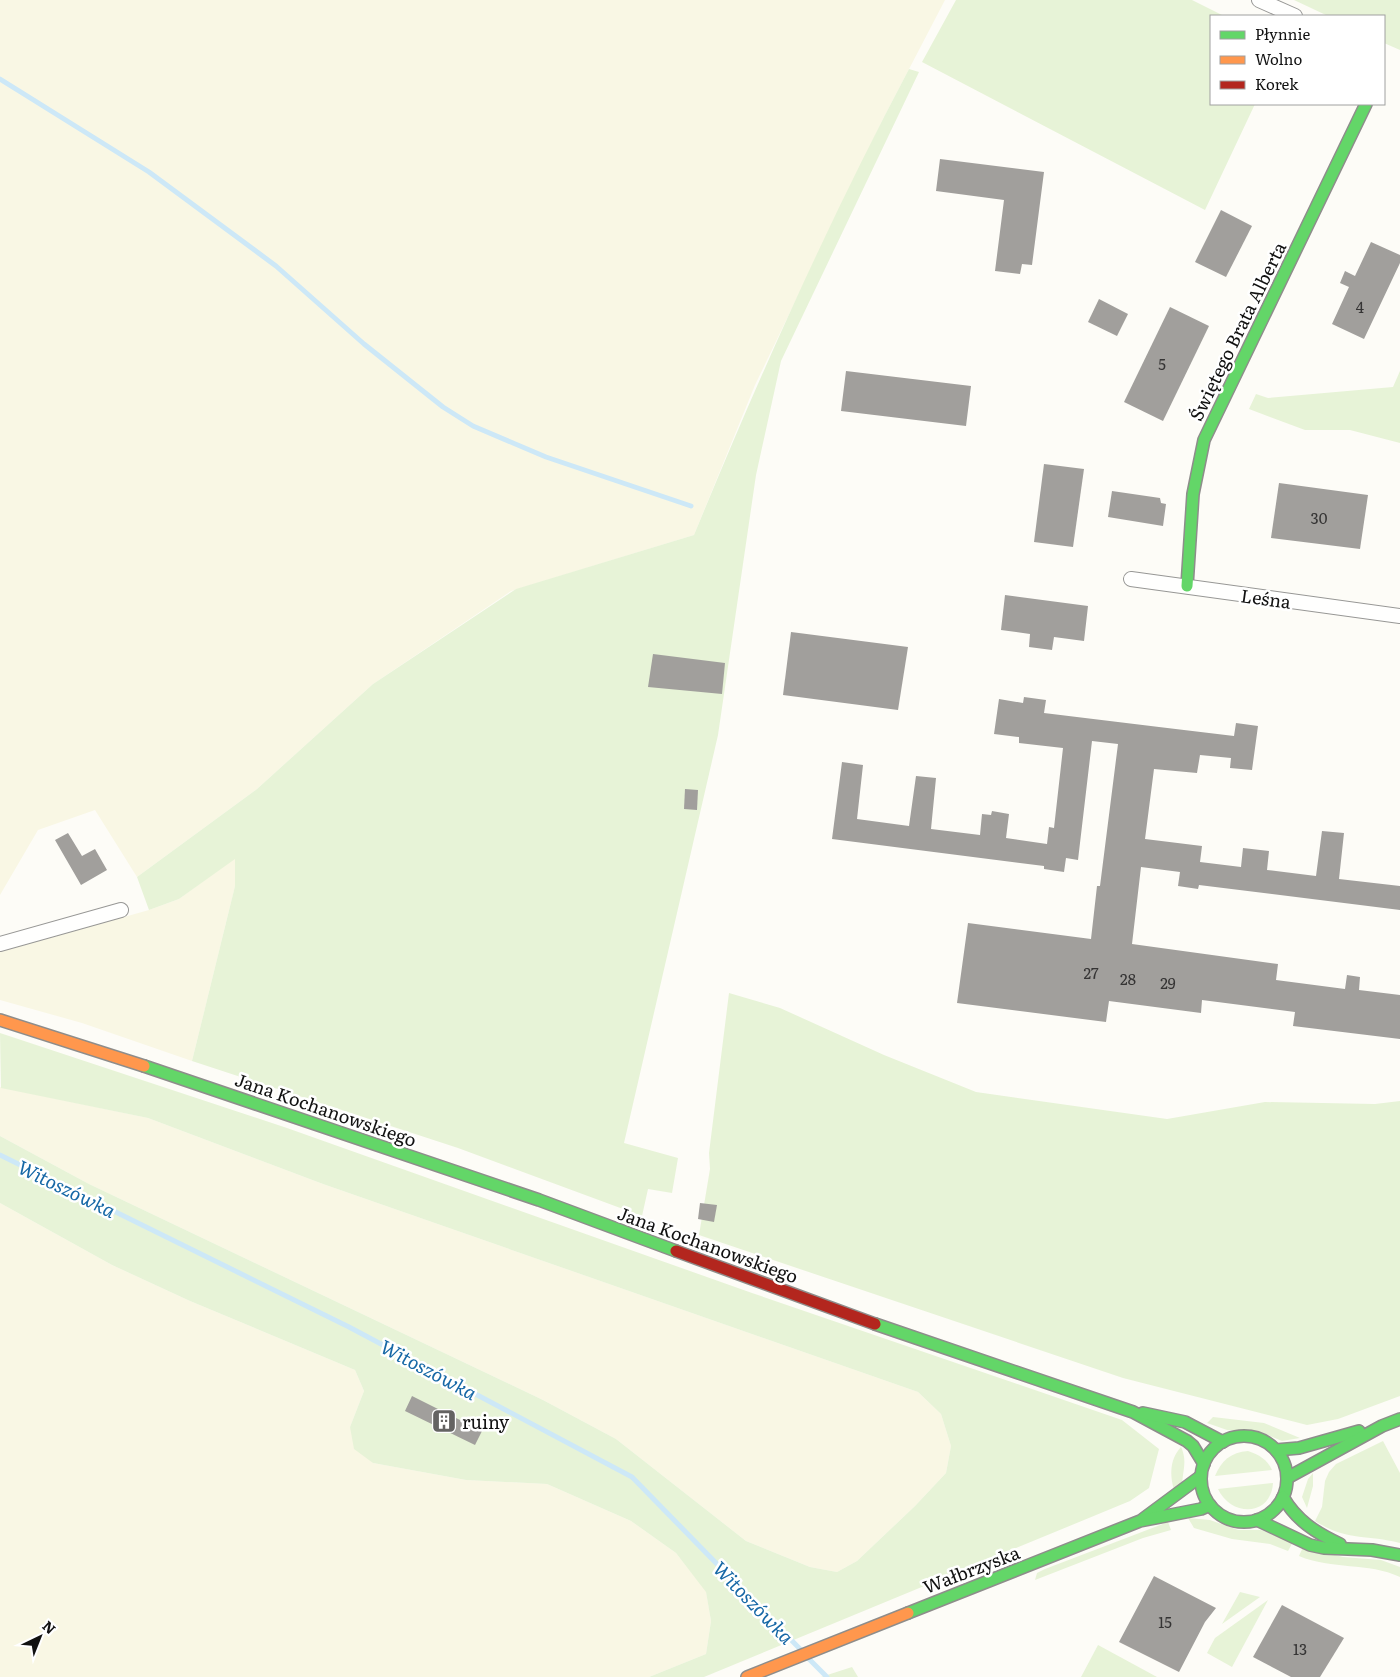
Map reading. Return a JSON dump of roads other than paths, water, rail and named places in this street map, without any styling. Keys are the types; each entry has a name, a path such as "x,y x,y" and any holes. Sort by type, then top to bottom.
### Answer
{"street":[{"path":"1259,0 1294,15"},
{"name":"Świętego Brata Alberta","path":"1187,586 1188,542 1199,456 1204,440 1366,105"},
{"name":"Leśna","path":"1131,579 1400,616"},
{"path":"0,944 120,910"},
{"name":"Jana Kochanowskiego","path":"0,1020 18,1024 540,1200 801,1298 1133,1412 1187,1441 1193,1446 1203,1470"},
{"path":"1133,1412 1162,1414 1178,1418 1200,1427 1223,1442"},
{"path":"1276,1450 1299,1448 1382,1426 1400,1419"},
{"path":"1287,1478 1382,1426"},
{"path":"1251,1436 1260,1439 1276,1450 1282,1458 1287,1478 1283,1497 1272,1511 1258,1520 1242,1522 1228,1518 1210,1505 1203,1491 1203,1470 1208,1455 1223,1442 1232,1438 1251,1436"},
{"path":"1140,1521 1183,1492 1203,1470"},
{"path":"1283,1497 1289,1509 1303,1523 1319,1535 1348,1548"},
{"name":"Wałbrzyska","path":"748,1677 1140,1521 1201,1509 1210,1505"},
{"path":"1258,1520 1310,1545 1332,1549 1348,1548 1400,1555"}],"waterway":[{"path":"0,79 149,172 276,266 364,344 443,407 473,426 546,457 691,506"},
{"name":"Witoszówka","path":"0,1155 349,1327 632,1477 802,1651"},
{"name":"Witoszówka","path":"807,1657 827,1677"}],"place":[{"name":"ruiny","path":"444,1421"}]}
